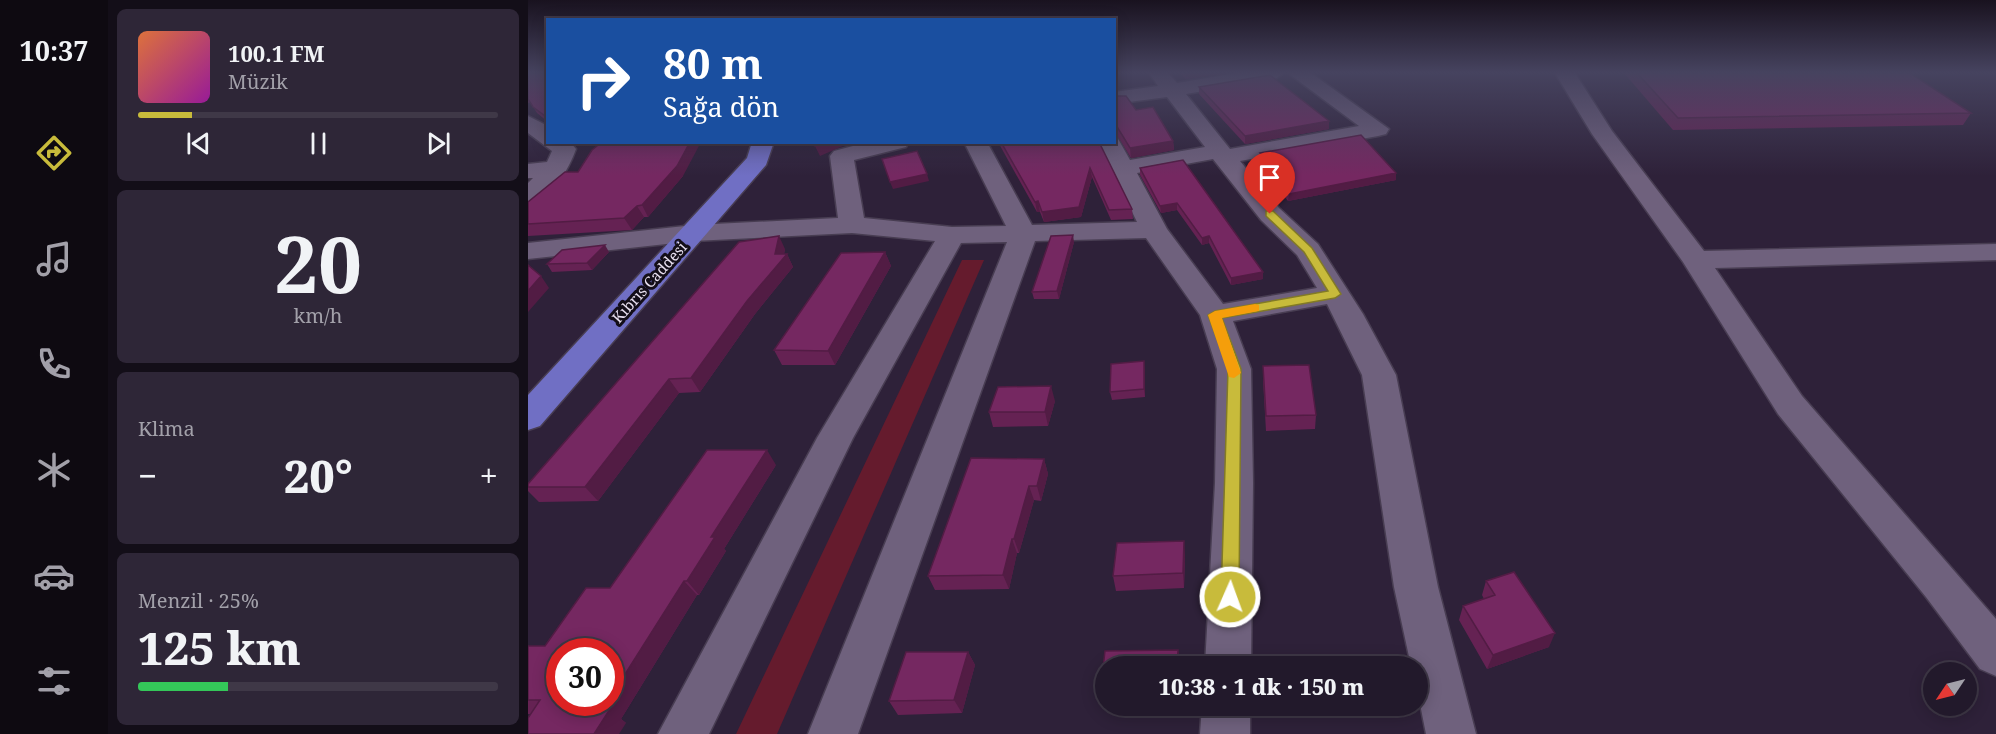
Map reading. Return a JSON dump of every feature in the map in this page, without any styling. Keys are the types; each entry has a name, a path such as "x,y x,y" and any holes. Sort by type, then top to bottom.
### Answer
{"main road":[{"name":"Kıbrıs Caddesi","path":"528,417 758,160 762,144"}],"street":[{"path":"1184,107 1270,214 1308,250 1379,375 1416,587 1451,734"},
{"path":"1123,169 1378,129 1347,107"},
{"path":"1587,107 1696,260 1790,405 1941,584 1996,654"},
{"path":"528,123 546,136"},
{"path":"528,196 557,169 564,149 558,144"},
{"path":"852,225 842,156 890,144"},
{"path":"833,734 1024,234 976,144"},
{"path":"1110,144 1154,230 1215,315 1234,369 1228,656"},
{"path":"528,171 557,169"},
{"path":"528,251 694,233 852,225 952,235 1154,230"},
{"path":"683,734 835,438 952,235"},
{"path":"1696,260 1996,252"},
{"path":"1215,315 1335,294"},
{"path":"1225,734 1226,716"}],"shaded area":[{"path":"962,260 984,260 777,734 736,734"}],"building":[{"path":"533,107 546,107 546,117"},
{"path":"1116,107 1134,107 1136,110 1153,107 1173,141 1130,148 1116,125"},
{"path":"1218,107 1311,107 1329,121 1245,136"},
{"path":"1668,107 1962,107 1971,113 1678,118"},
{"path":"1361,135 1396,173 1289,194 1260,160 1266,159 1260,153"},
{"path":"600,144 689,144 677,166 642,205 637,206 624,218 528,224 528,202 565,172 578,172 592,150"},
{"path":"1002,144 1100,144 1132,209 1109,210 1090,168 1079,207 1042,212 1038,201 1035,202"},
{"path":"917,151 927,174 890,182 882,159"},
{"path":"1183,160 1263,272 1231,278 1209,236 1202,238 1177,203 1160,206 1140,168"},
{"path":"1073,235 1057,291 1032,292 1051,236"},
{"path":"779,236 775,254 787,254 747,301 691,378 669,379 585,487 528,487 528,484 739,242"},
{"path":"605,245 587,263 547,264 562,250"},
{"path":"885,252 828,351 774,350 841,253"},
{"path":"528,265 541,276 528,291"},
{"path":"1144,361 1144,389 1110,392 1111,364"},
{"path":"1309,365 1316,415 1266,416 1263,366"},
{"path":"1051,386 1045,412 989,412 998,387"},
{"path":"707,450 767,450 711,537 715,537 687,581 684,581 624,676 624,638 551,638 586,588 610,588"},
{"path":"971,458 1044,459 1037,486 1029,486 1003,575 928,576"},
{"path":"1184,541 1183,573 1113,576 1117,543"},
{"path":"1514,572 1555,633 1493,655 1463,606 1495,595 1486,581"},
{"path":"528,646 545,646 546,716 606,716 594,734 528,734 528,718 540,700 528,700"},
{"path":"1178,650 1178,656 1104,656 1105,651"},
{"path":"906,652 968,652 954,700 889,701"}],"slow traffic":[{"path":"1234,373 1215,315 1255,308"}],"route":[{"path":"1230,597 1234,483 1234,369 1215,315 1335,294 1308,250 1270,214"}]}
